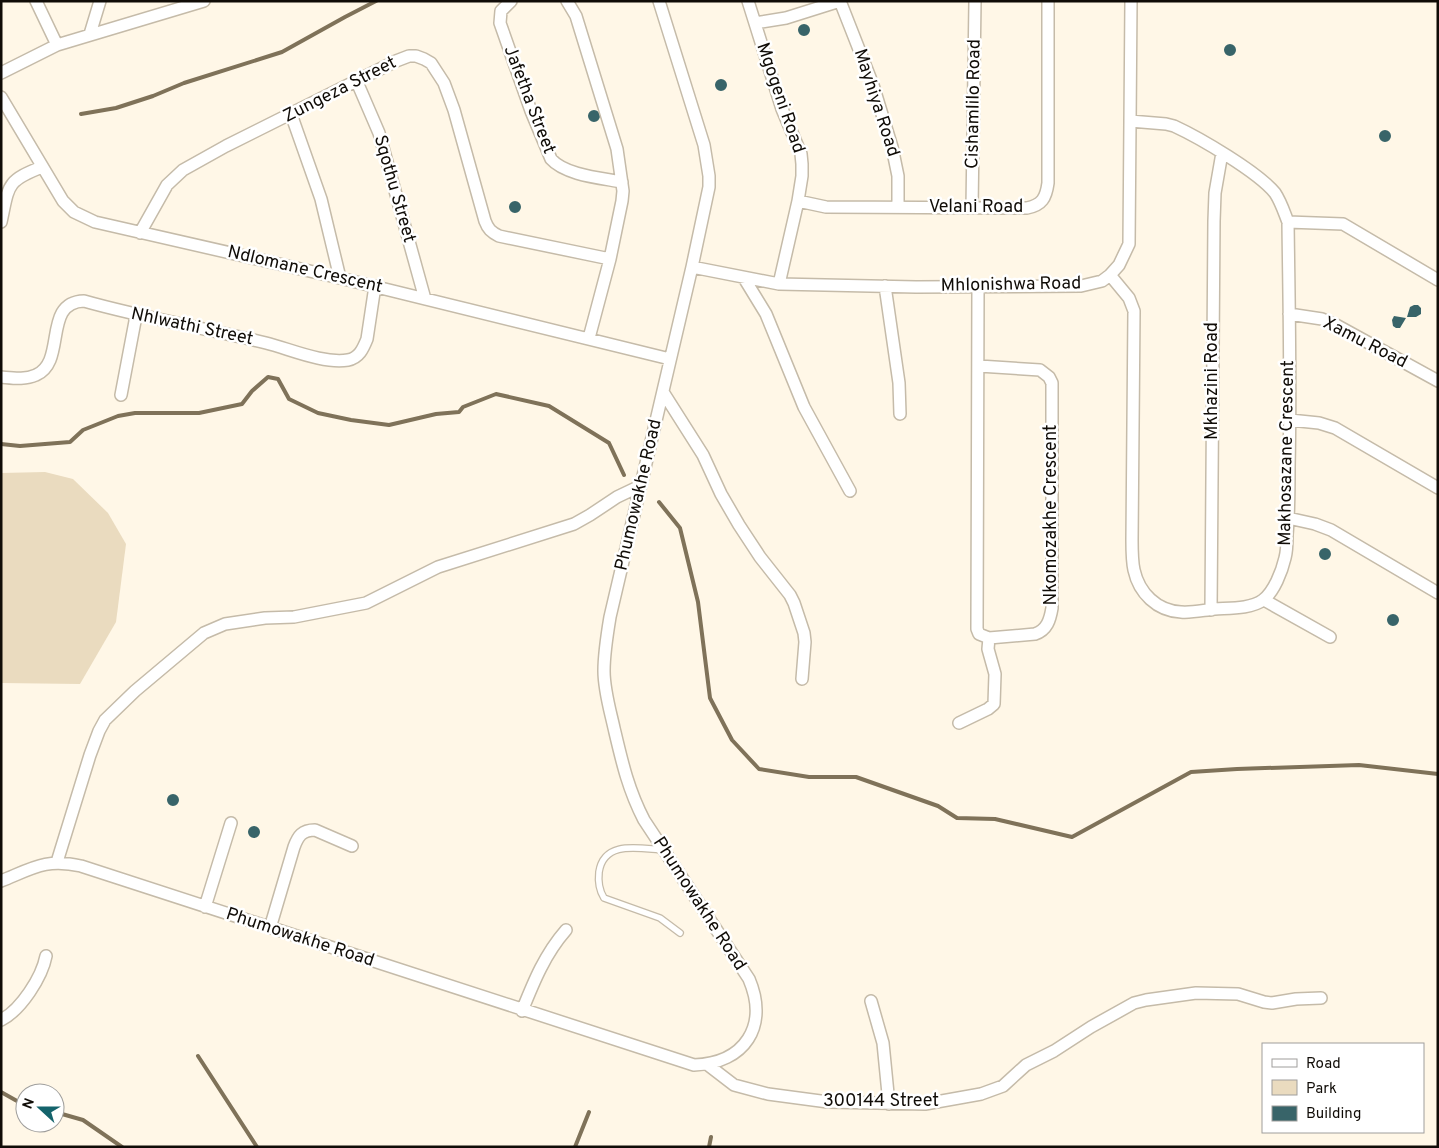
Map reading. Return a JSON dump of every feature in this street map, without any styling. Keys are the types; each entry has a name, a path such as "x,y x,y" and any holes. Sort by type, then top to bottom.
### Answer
{"street":[{"path":"36,1 57,45"},
{"path":"90,34 100,1"},
{"path":"1,74 57,45 191,3 204,1"},
{"name":"Jafetha Street","path":"511,1 501,11 500,23 530,111 551,159 556,164 571,171 622,182"},
{"path":"567,1 576,16 612,129 622,182 622,201 610,259 589,338"},
{"name":"Phumowakhe Road","path":"1,882 38,865 57,862 81,866 679,1062 708,1065 720,1062 731,1056 746,1041 755,1021 757,1005 755,993 749,979 644,820 634,800 626,778 609,706 604,672 610,617 692,267 708,186 708,165 704,145 659,1"},
{"name":"Mgogeni Road","path":"748,1 782,109 801,154 802,176 798,201 778,284"},
{"path":"755,23 786,18 840,1"},
{"name":"Mayhiya Road","path":"840,1 873,85 892,147 898,176 898,207"},
{"name":"Cishamlilo Road","path":"972,208 975,1"},
{"name":"Velani Road","path":"798,201 826,207 1026,208 1040,204 1047,194 1049,160 1048,1"},
{"path":"1131,1 1129,244 1119,265 1110,275 1129,298 1134,311 1132,540 1133,568 1136,579 1140,588 1157,606 1180,612 1250,606 1264,600 1330,638"},
{"name":"Zungeza Street","path":"140,233 160,195 173,178 197,161 409,56 416,56 431,63 444,83 487,227 499,236 610,259"},
{"name":"Sqothu Street","path":"357,82 379,133 425,298"},
{"name":"Ndlomane Crescent","path":"1,96 42,168 63,200 74,212 95,222 375,286 670,358"},
{"path":"291,114 321,200 340,278"},
{"name":"Makhosazane Crescent","path":"1130,121 1174,126 1222,153 1264,181 1279,200 1288,222 1290,420 1286,556 1279,576 1264,600"},
{"name":"Mkhazini Road","path":"1211,610 1214,221 1222,153"},
{"path":"1,222 11,185 21,176 42,168"},
{"path":"1288,222 1343,224 1438,280"},
{"name":"Mhlonishwa Road","path":"692,267 778,284 978,287 1081,286 1102,281 1110,275"},
{"path":"744,278 766,314 804,407 850,491"},
{"name":"Nhlwathi Street","path":"1,377 30,377 44,369 52,351 60,316 69,304 84,301 136,316 265,343 323,358 346,360 354,358 364,347 367,339 375,286"},
{"path":"885,286 899,382 900,414"},
{"path":"959,723 988,709 994,704 995,674 988,649 989,638 979,634 976,622 978,287"},
{"name":"Xamu Road","path":"1289,314 1322,319 1336,324 1438,382"},
{"path":"121,396 136,316"},
{"name":"Nkomozakhe Crescent","path":"979,366 1040,370 1050,376 1052,384 1052,560 1050,618 1042,632 1036,634 989,638"},
{"path":"662,392 703,455 721,494 739,526 794,603 805,642 802,679"},
{"path":"1290,420 1319,423 1335,428 1438,488"},
{"path":"57,862 90,755 105,720 135,691 204,633 225,624 266,618 294,617 366,603 438,567 574,524 590,516 617,497 640,486"},
{"path":"1288,518 1331,530 1438,593"},
{"path":"205,907 231,823"},
{"path":"270,928 299,835 308,830 315,830 352,846"},
{"path":"522,1010 542,964 566,930"},
{"path":"1,1020 13,1013 20,1005 38,978 46,956"},
{"name":"300144 Street","path":"708,1065 734,1084 755,1092 828,1102 938,1103 993,1091 1003,1086 1026,1065 1054,1051 1126,1006 1146,1000 1196,993 1238,994 1272,1003 1296,999 1321,998"},
{"path":"871,1001 883,1043 889,1104"}],"lane":[{"path":"664,850 622,848 608,853 600,866 600,892 604,898 660,918 680,933"}],"green space":[{"path":"45,472 73,479 108,513 126,544 116,622 80,684 1,683 1,473"}],"building":[{"path":"802,24 806,24 810,30 806,36 802,36 798,32 798,28"},
{"path":"1228,44 1232,44 1236,50 1232,56 1228,56 1224,52 1224,48"},
{"path":"719,79 723,79 727,85 723,91 719,91 715,87 715,83"},
{"path":"592,110 596,110 600,116 596,122 592,122 588,118 588,114"},
{"path":"1383,130 1387,130 1391,136 1387,142 1383,142 1379,138 1379,134"},
{"path":"513,201 517,201 521,207 517,213 513,213 509,209 509,205"},
{"path":"1418,305 1421,308 1421,314 1416,317 1407,317 1410,307"},
{"path":"1394,316 1406,318 1400,328 1393,326 1392,320"},
{"path":"1323,548 1327,548 1331,554 1327,560 1323,560 1319,556 1319,552"},
{"path":"1391,614 1395,614 1399,620 1395,626 1391,626 1387,622 1387,618"},
{"path":"171,794 175,794 179,800 175,806 171,806 167,802 167,798"},
{"path":"252,826 256,826 260,832 256,838 252,838 248,834 248,830"}],"waterway":[{"path":"81,114 116,108 153,96 184,83 282,52 376,1"},
{"path":"1,444 20,446 70,442 83,430 118,416 135,413 199,413 242,404 252,391 268,377 278,379 289,399 318,413 389,425 436,414 459,412 463,407 496,394 549,406 609,443 624,475"},
{"path":"659,502 680,528 698,602 710,698 732,740 759,769 809,777 856,777 938,806 957,818 995,819 1072,837 1191,772 1359,765 1438,774"},
{"path":"198,1056 257,1147"},
{"path":"1,1092 15,1100"},
{"path":"575,1147 589,1112"},
{"path":"65,1115 83,1120 122,1147"},
{"path":"709,1147 711,1137"}]}
